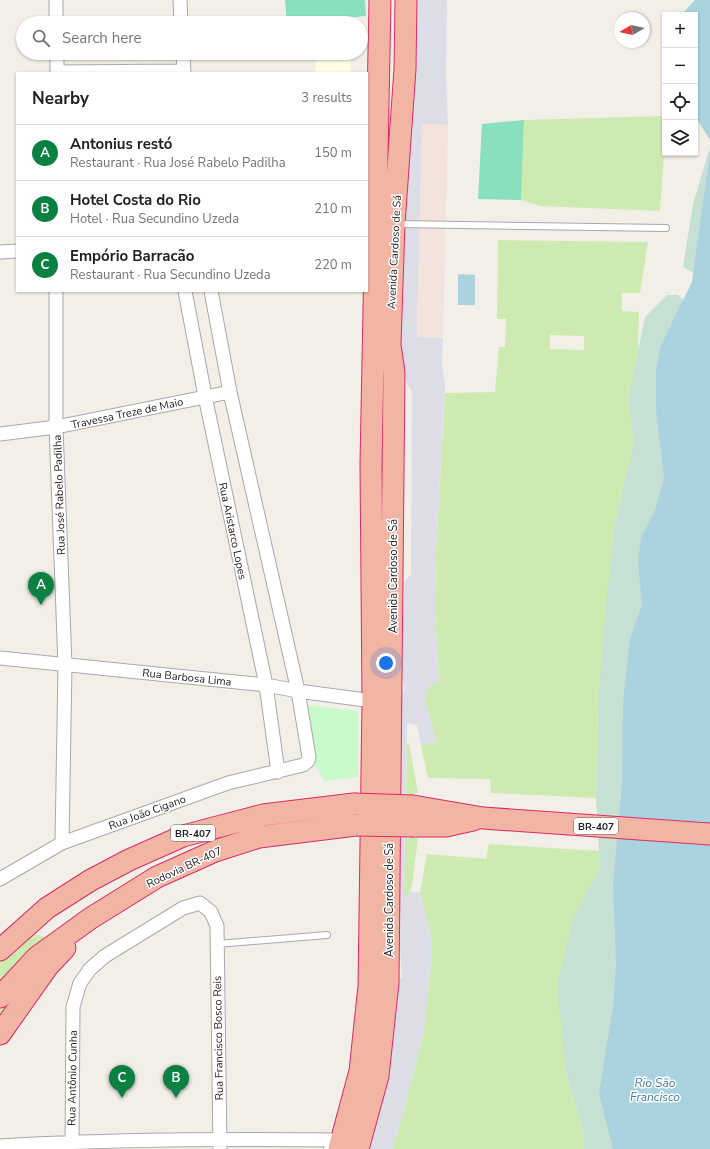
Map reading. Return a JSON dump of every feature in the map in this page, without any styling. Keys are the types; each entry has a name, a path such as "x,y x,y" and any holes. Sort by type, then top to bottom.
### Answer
{"highway":[{"name":"Avenida Cardoso de Sá","path":"340,1145 360,1071 369,986 373,701 371,464 379,226 380,0"},
{"name":"Avenida Cardoso de Sá","path":"340,1145 378,1076 388,983 394,372 390,345 379,226 405,69 406,0"},
{"name":"Rodovia BR-407","path":"0,950 46,908 91,880 129,860 182,836 263,815 354,804 413,806 483,818"},
{"name":"Rodovia BR-407","path":"0,997 37,957 91,918 158,877 215,851 259,837 356,825 446,826 483,818"},
{"name":"BR-407","path":"483,818 710,834"},
{"path":"0,932 8,926 46,908"},
{"path":"0,1034 48,966 91,918"}],"street":[{"path":"56,0 56,16"},
{"path":"180,0 181,16"},
{"path":"57,60 57,72 184,72 183,60"},
{"path":"0,252 16,251"},
{"name":"Rua José Rabelo Padilha","path":"56,292 56,427 64,665 62,843"},
{"name":"Rua Aristarco Lopes","path":"185,292 205,396 266,685 278,772"},
{"path":"211,292 230,392 298,691"},
{"name":"Travessa Treze de Maio","path":"0,434 56,427 230,392"},
{"name":"Rua Barbosa Lima","path":"0,658 266,685 298,691 373,701"},
{"name":"Rua João Cigano","path":"0,879 62,843 228,783 303,765 308,761 309,757 298,691"},
{"name":"Rua Antônio Cunha","path":"72,1145 73,1007 80,984 90,969 105,956 183,908 194,904 204,905 211,912 217,926"},
{"name":"Rua Francisco Bosco Reis","path":"217,926 220,1144"},
{"path":"0,1146 220,1144 340,1145"}],"lane":[{"path":"379,226 666,228"},
{"path":"217,944 327,935"}],"shaded area":[{"path":"416,0 447,0 446,75 448,125 422,124 417,337 443,338 442,365 445,385 436,551 435,611 439,683 430,685 424,698 437,742 421,745 417,725 407,723 404,896 407,897 410,891 420,893 431,936 431,964 423,1035 399,1129 392,1149 364,1149 392,990 402,977 399,933 393,898 398,704 405,689 398,650 399,585 411,575 412,392 404,379 401,348 408,103 414,78"},
{"path":"316,60 351,60 350,72 315,72"},
{"path":"422,124 448,125 443,338 417,337"},
{"path":"710,147 710,279 705,279 683,267 693,204"},
{"name":"Rio São Francisco","path":"667,295 678,295 690,306 710,459 710,728 687,1149 584,1149 584,1134 566,1071 557,987 573,918 600,868 596,798 598,703 614,528 634,442 628,400 645,317"}],"green space":[{"path":"285,0 365,0 366,16 286,16"},
{"path":"662,116 662,156 664,156 660,211 540,206 521,200 524,120"},
{"path":"524,120 521,200 478,199 482,124"},
{"path":"498,240 648,242 640,293 622,293 622,311 639,312 638,351 628,400 634,442 614,528 598,703 596,798 491,793 490,779 428,778 421,745 437,742 424,698 430,685 439,683 435,611 436,551 445,393 495,392 499,347 505,347 506,319 497,319","holes":["550,335 584,336 584,350 550,349"]},
{"path":"305,705 358,711 358,777 325,781 312,762"},
{"path":"409,743 418,793 406,795 407,744"},
{"path":"405,838 418,838 412,886 407,897 404,896"},
{"path":"489,844 599,851 600,868 573,918 566,1071 584,1134 584,1149 392,1149 399,1129 423,1035 431,964 431,936 420,893 427,854 486,859"},
{"path":"15,929 64,942 0,1023 0,940"}],"water":[{"path":"695,0 710,0 710,140 698,121 698,12 684,12"},
{"name":"Rio São Francisco","path":"710,152 710,1149 613,1149 599,1093 613,1008 616,963 613,884 622,784 623,702 630,639 642,605 638,562 641,537 655,511 664,478 656,410 656,370 661,345 692,282"},
{"path":"458,274 475,275 475,305 458,305"}],"place":[{"name":"Antonius restó","path":"41,605"},
{"name":"Empório Barracão","path":"122,1098"},
{"name":"Hotel Costa do Rio","path":"176,1098"}]}
